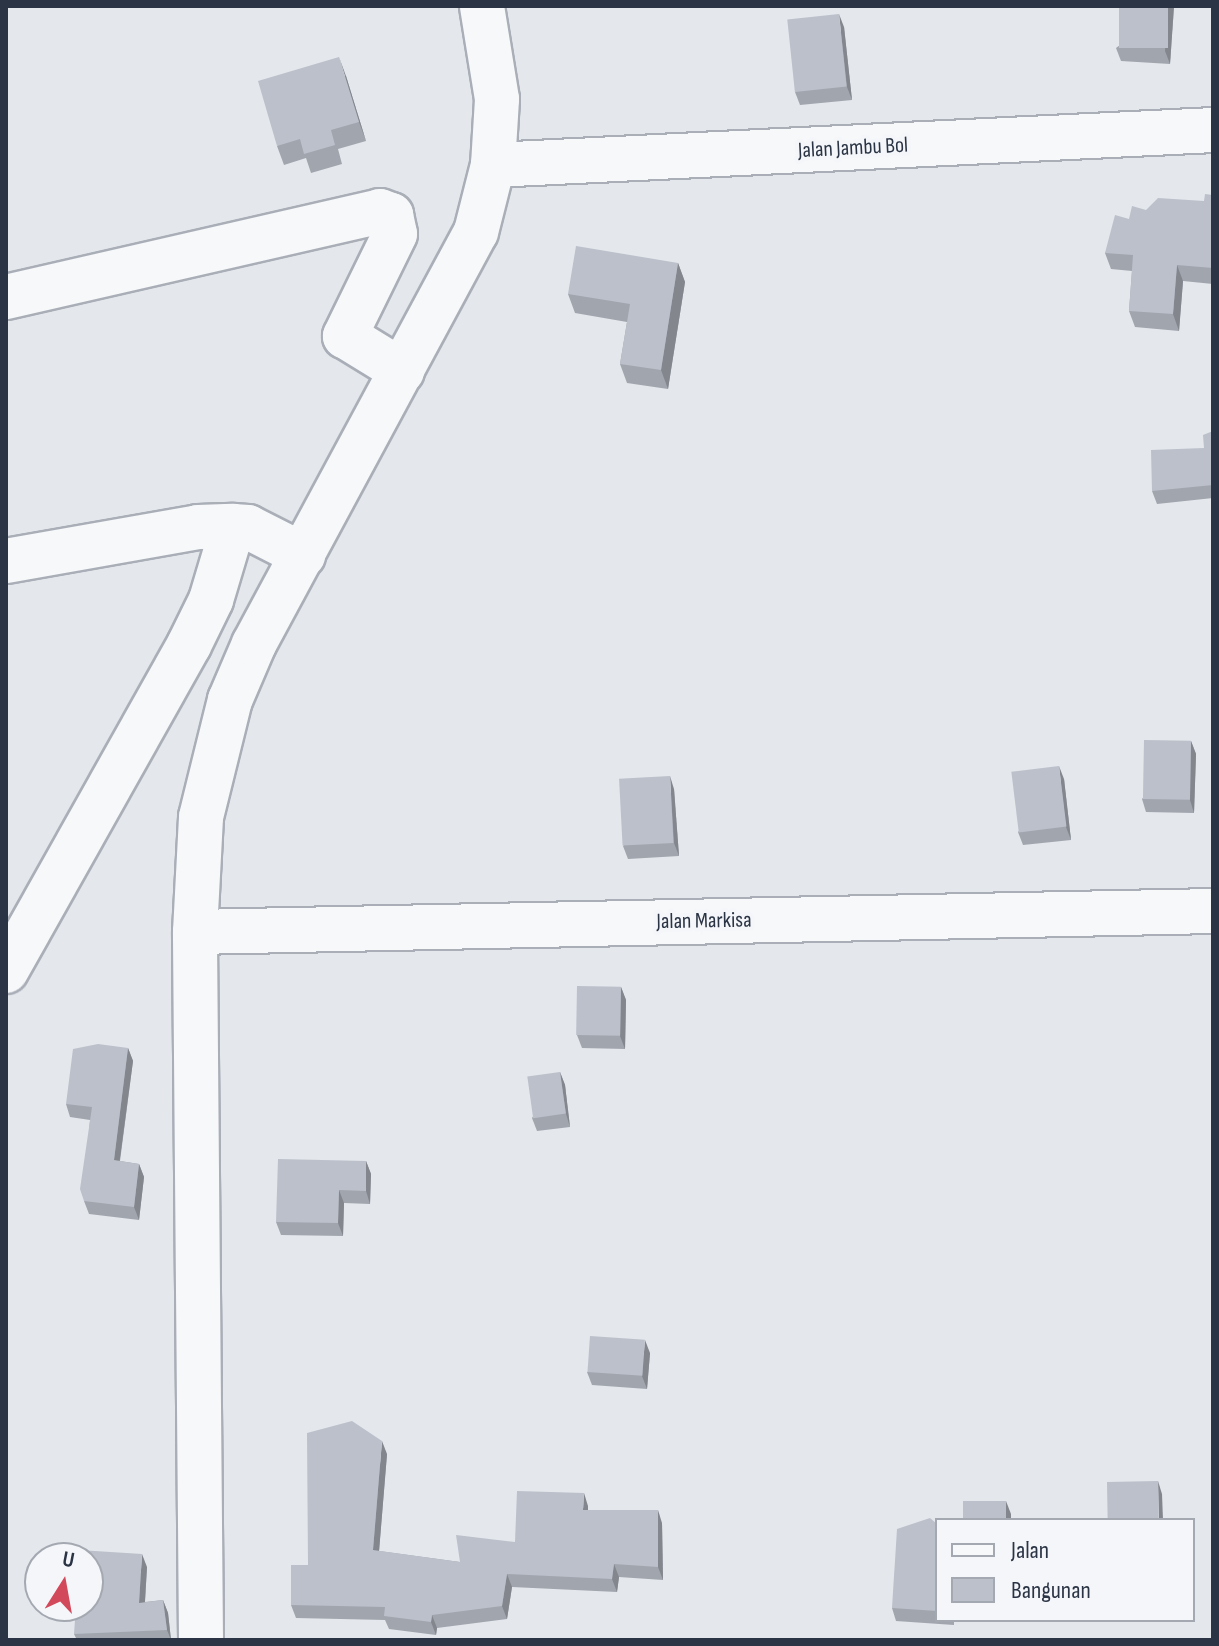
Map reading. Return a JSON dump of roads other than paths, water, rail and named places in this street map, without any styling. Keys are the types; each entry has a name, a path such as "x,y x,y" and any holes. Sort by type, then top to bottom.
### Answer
{"street":[{"path":"6,971 189,645 221,572 265,538 402,371 476,232 493,165 497,99 482,6"},
{"name":"Jalan Jambu Bol","path":"493,165 1213,130"},
{"path":"6,297 380,211 391,215 395,234 345,336 402,371"},
{"path":"6,561 198,527 265,538"},
{"path":"201,1640 195,932 201,817 265,538"},
{"name":"Jalan Markisa","path":"195,932 1213,911"}]}
